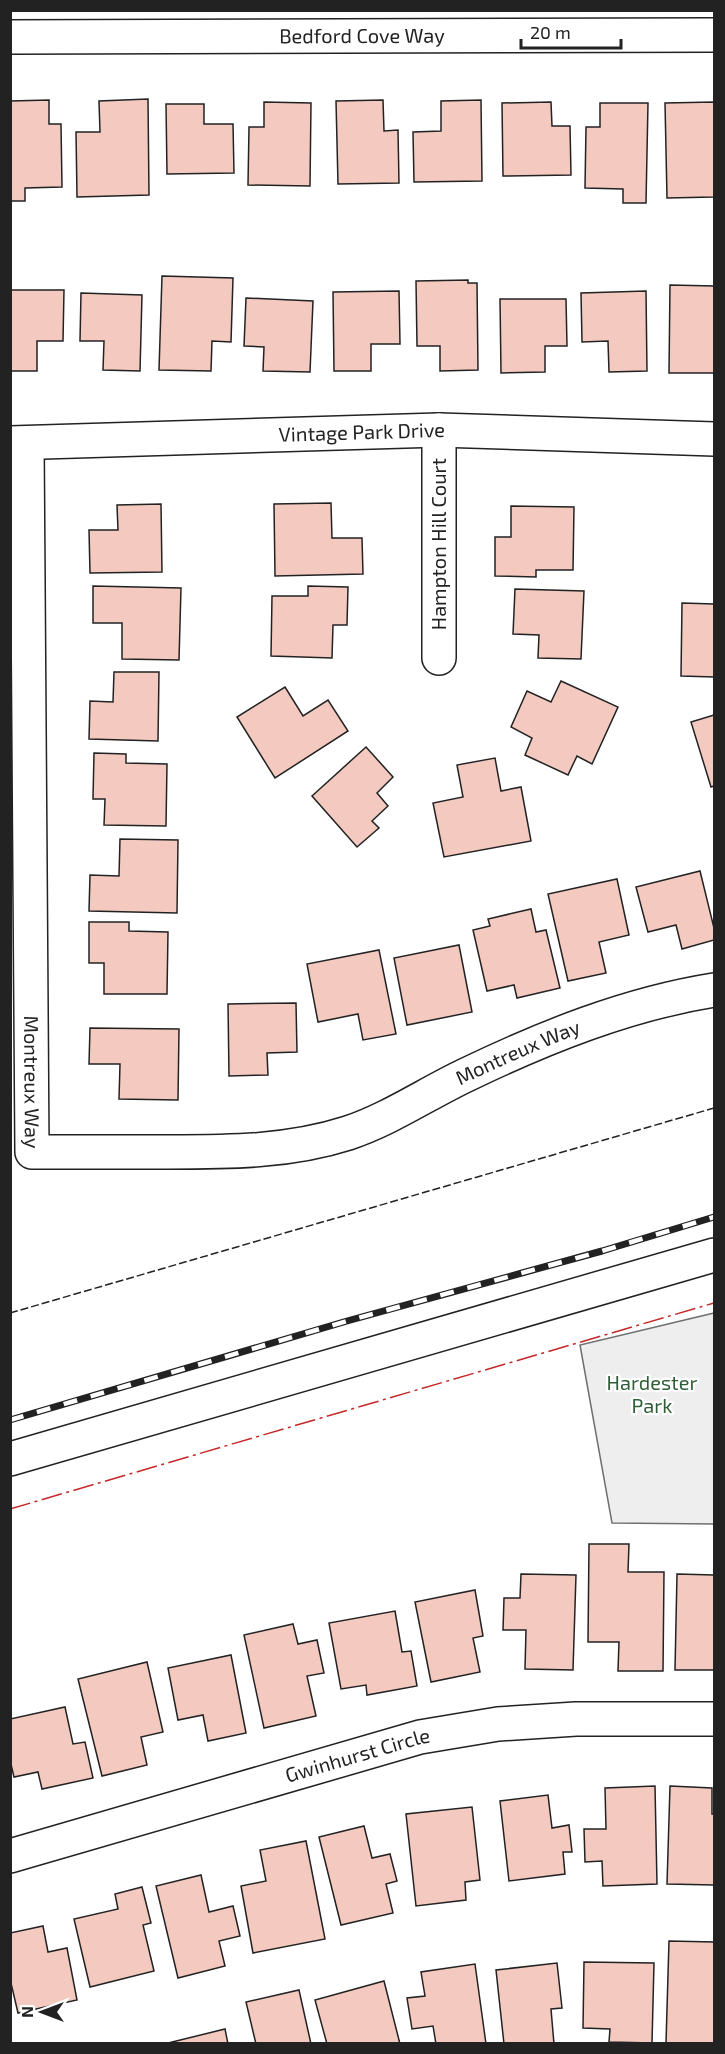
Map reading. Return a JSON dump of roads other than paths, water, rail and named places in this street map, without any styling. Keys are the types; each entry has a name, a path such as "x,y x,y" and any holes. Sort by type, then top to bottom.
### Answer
{"street":[{"name":"Bedford Cove Way","path":"10,37 714,35"},
{"name":"Vintage Park Drive","path":"19,442 439,430 714,440"},
{"name":"Hampton Hill Court","path":"439,430 439,658"},
{"name":"Montreux Way","path":"19,442 32,1152 232,1152 310,1144 384,1119 464,1076 543,1039 626,1010 714,990"},
{"path":"10,1459 714,1255"},
{"name":"Gwinhurst Circle","path":"10,1856 420,1737 498,1724 576,1719 714,1719"}],"railway":[{"path":"10,1420 714,1217"}],"park label":[{"name":"Hardester Park","path":"652,1394"}]}
